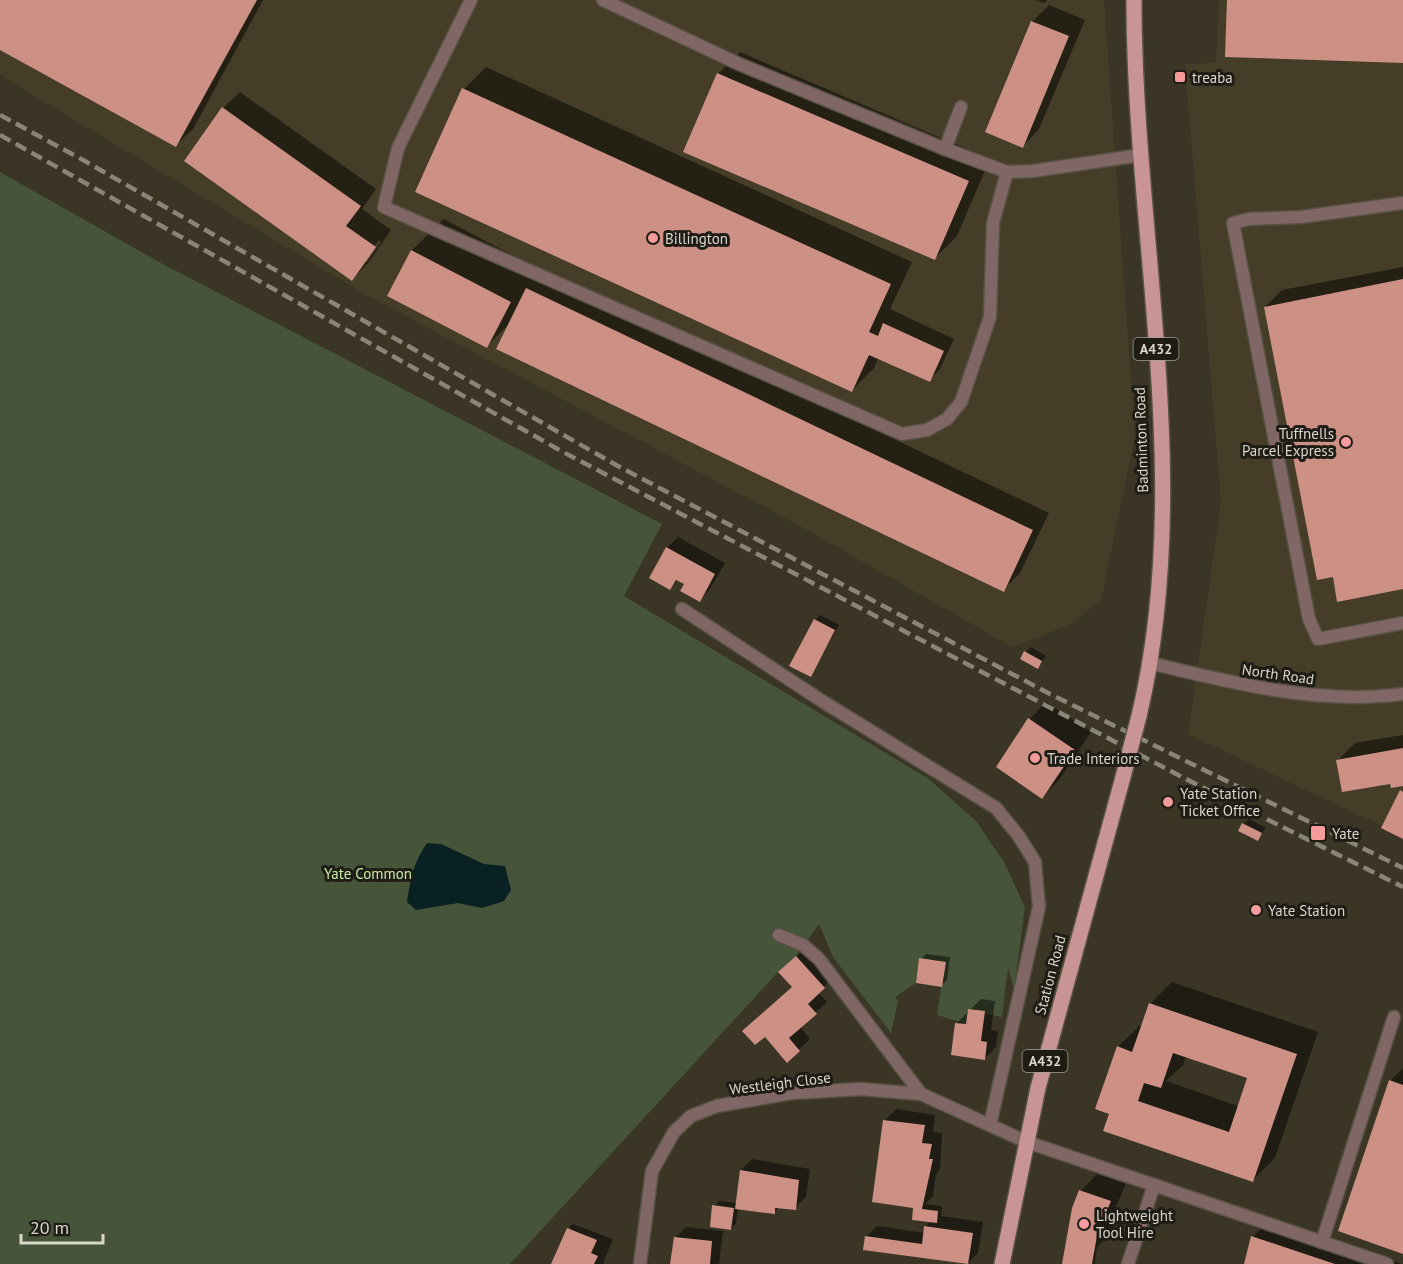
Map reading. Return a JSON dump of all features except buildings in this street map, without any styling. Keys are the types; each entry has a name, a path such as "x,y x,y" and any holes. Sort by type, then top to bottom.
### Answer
{"main road":[{"name":"Badminton Road","path":"1134,0 1134,51 1153,299 1162,517 1150,663 1143,698"},
{"name":"Station Road","path":"1002,1264 1038,1088 1143,698"}],"street":[{"path":"471,0 398,148 384,207 902,434 927,430 946,419 961,402 990,317 993,224 1007,172"},
{"path":"603,0 739,64 945,149 1007,172 1033,171 1141,155"},
{"path":"945,149 961,107"},
{"path":"1403,202 1301,217 1249,219 1233,223 1309,619 1318,639 1403,623"},
{"path":"682,609 822,701 996,808 1018,835 1035,862 1039,907 990,1125"},
{"name":"North Road","path":"1150,663 1252,687 1328,696 1380,697 1403,694"},
{"path":"779,935 803,945 819,959 921,1094"},
{"path":"1322,1242 1394,1017"},
{"name":"Westleigh Close","path":"640,1264 652,1171 674,1132 691,1116 717,1106 792,1093 860,1089 921,1094 1027,1142 1387,1264"},
{"path":"1128,1264 1154,1185"}],"shaded area":[{"path":"0,0 1104,0 1135,436 1101,600 1069,625 1012,647 800,526 363,293 0,75"},
{"path":"1219,0 1403,0 1403,836 1188,734 1221,502 1185,64 1216,63"}],"green space":[{"name":"Yate Common","path":"0,172 159,262 662,524 624,596 929,779 976,821 1004,862 1025,907 1014,990 1008,968 1002,1017 968,1010 966,1024 937,1015 945,962 919,959 916,983 895,997 898,1001 891,1033 833,957 819,924 796,956 778,972 510,1264 0,1264"}],"water":[{"path":"427,843 441,844 484,864 505,866 511,890 504,901 482,908 458,903 416,910 407,902 408,893 416,864"}],"railway":[{"path":"0,115 83,160 616,465 1050,694 1403,868"},
{"path":"0,135 563,452 1184,778 1403,887"}],"place":[{"name":"treaba","path":"1180,77"},
{"name":"Billington","path":"653,238"},
{"name":"Tuffnells Parcel Express","path":"1346,442"},
{"name":"Trade Interiors","path":"1035,758"},
{"name":"Yate Station Ticket Office","path":"1168,802"},
{"name":"Yate","path":"1318,833"},
{"name":"Yate Station","path":"1256,910"},
{"name":"Lightweight Tool Hire","path":"1084,1224"}]}
